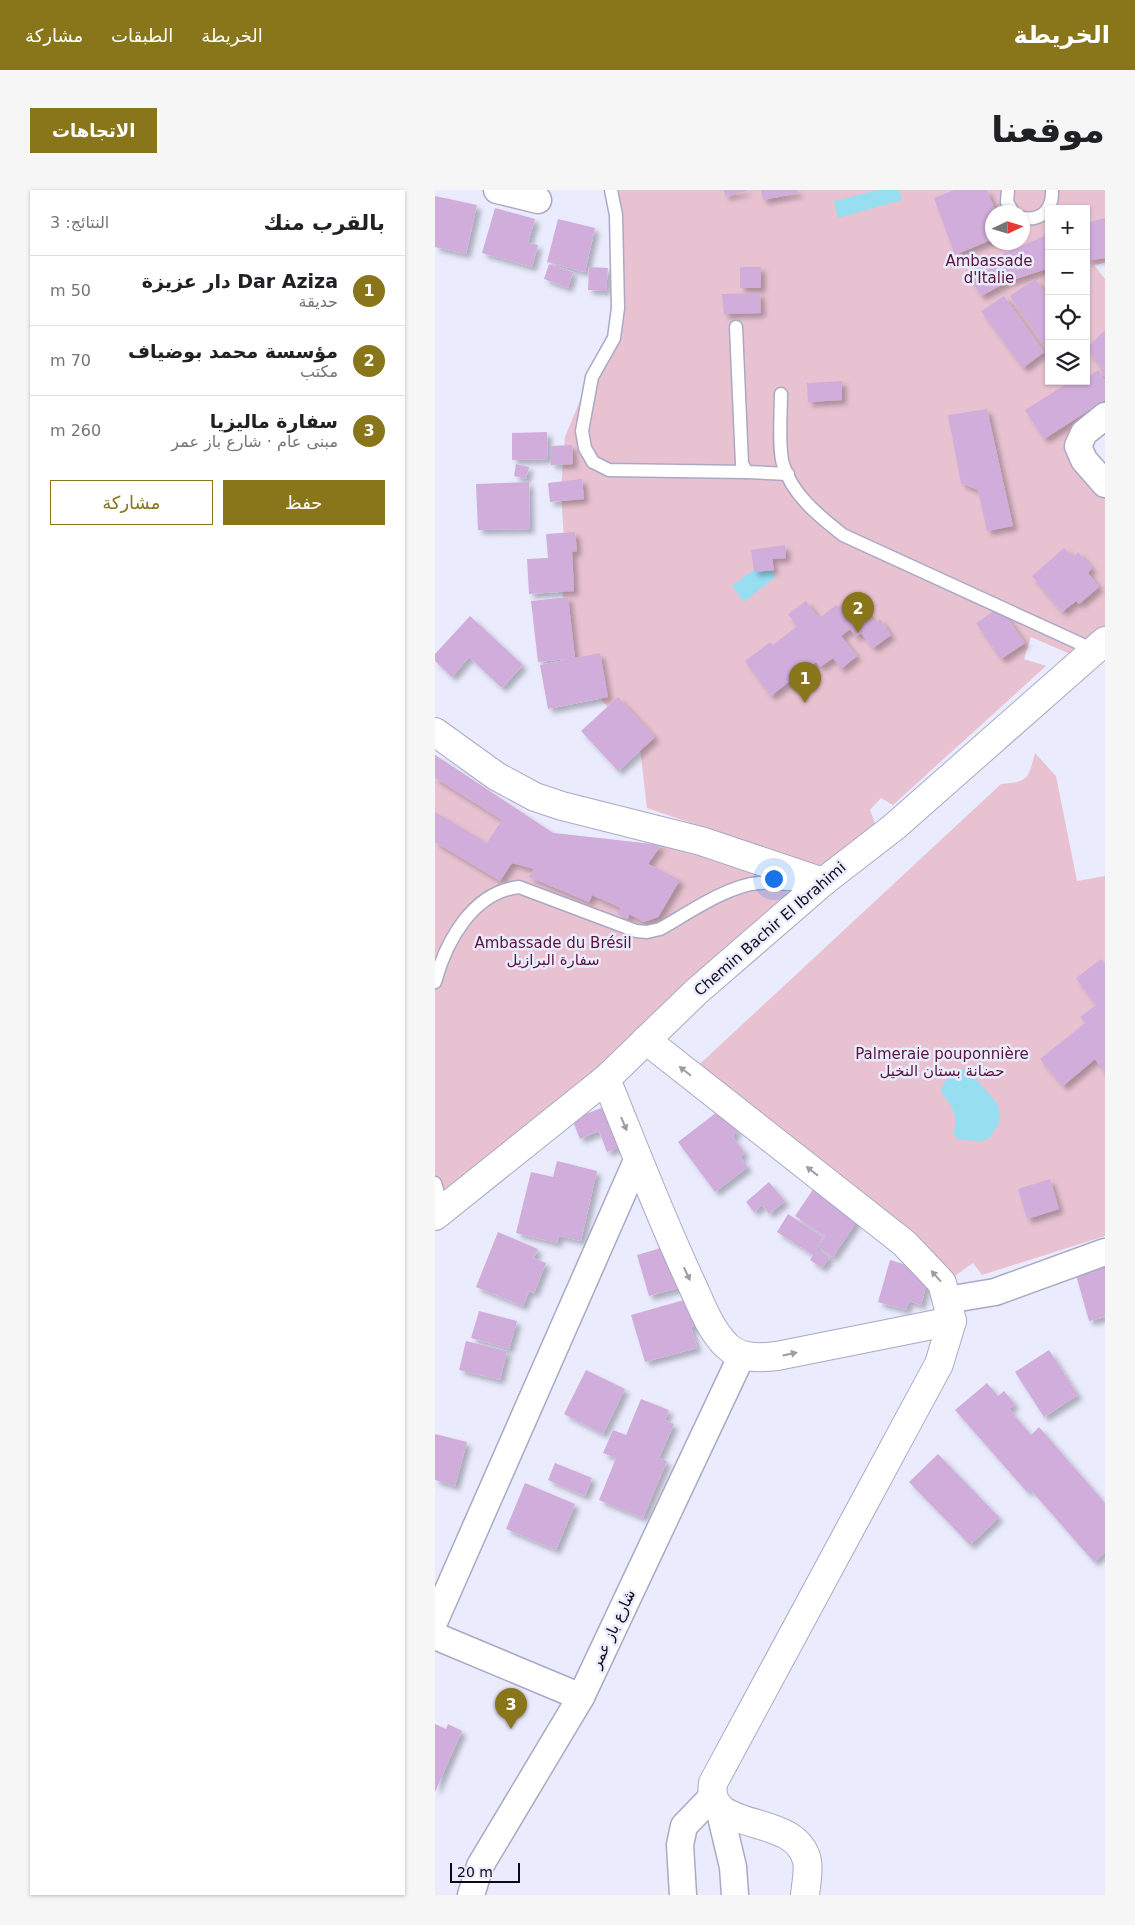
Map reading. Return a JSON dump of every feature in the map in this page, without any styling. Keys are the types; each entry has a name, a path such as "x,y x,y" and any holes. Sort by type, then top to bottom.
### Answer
{"street":[{"path":"497,190 538,200"},
{"path":"1105,416 1084,433 1078,446 1084,460 1105,484"},
{"name":"Chemin Bachir El Ibrahimi","path":"439,1213 606,1079 696,992 823,882 894,827 1099,646"},
{"path":"435,732 496,776 535,797 562,806 701,841 823,882"},
{"path":"646,1040 904,1243 942,1283 949,1310 939,1364 713,1783 733,1867 735,1895"},
{"path":"606,1079 679,1259 716,1333 727,1347 741,1355 761,1358 777,1356 949,1310 1105,1252"},
{"path":"435,1620 638,1158"},
{"name":"شارع باز عمر","path":"471,1895 480,1866 581,1697 741,1355"},
{"path":"435,1636 581,1697"},
{"path":"683,1895 680,1845 684,1826 716,1802"},
{"path":"716,1802 724,1813 793,1837 802,1848 807,1862 805,1895"}],"lane":[{"path":"611,190 615,215 618,308 614,338 592,377 583,431 585,448 593,462 609,470 788,474"},
{"path":"1030,218 1038,218 1045,214 1052,200 1051,190"},
{"path":"1007,191 1009,205"},
{"path":"736,327 742,464 747,472"},
{"path":"781,394 783,464 795,490 816,514 843,535 1081,644 1099,646"},
{"path":"435,982 449,944 461,925 477,906 503,888 519,886 636,931 647,932 660,929 735,889 759,883 786,886 823,882"},
{"path":"435,1183 439,1213"}],"green space":[{"name":"Ambassade d'Italie","path":"606,190 1105,190 1105,263 1094,265 1105,279 1105,410 1063,446 1105,497 1105,626 1070,654 1031,637 1024,659 1046,666 893,805 881,798 870,810 875,823 825,869 647,808 639,740 569,666 562,587 564,541 561,488 565,437 612,323 613,230"},
{"name":"Palmeraie pouponnière حضانة بستان النخيل","path":"1035,753 1056,776 1077,881 1105,876 1105,1236 982,1275 973,1263 952,1278 689,1074 1001,784 1023,780 1029,773"},
{"name":"Ambassade du Brésil سفارة البرازيل","path":"435,755 553,833 661,845 784,875 788,898 617,1052 435,1198"}],"water":[{"path":"878,190 899,190 902,200 838,218 834,201"},
{"path":"764,562 776,576 744,602 732,586"},
{"path":"962,1069 969,1071 996,1102 1000,1112 999,1123 990,1138 982,1141 959,1140 952,1133 954,1134 955,1127 954,1111 941,1092 945,1081"}],"building":[{"path":"724,190 747,190 747,191 725,196"},
{"path":"761,190 797,190 798,193 763,200"},
{"path":"954,190 987,190 993,205 985,205 985,242 955,255 934,198"},
{"path":"435,196 477,205 466,254 435,247"},
{"path":"495,208 535,219 528,243 538,245 532,267 482,253"},
{"path":"1105,218 1105,258 1090,260 1090,222"},
{"path":"558,219 595,228 585,272 547,262"},
{"path":"1045,236 1045,269 1007,282 981,296 967,273 1012,250 1030,250 1030,242"},
{"path":"549,264 573,272 568,288 544,279"},
{"path":"589,267 608,268 606,291 588,290"},
{"path":"740,267 761,267 761,288 740,288"},
{"path":"1035,279 1045,293 1045,346 1010,296"},
{"path":"760,293 761,313 724,314 722,294"},
{"path":"1004,296 1044,352 1023,368 981,311"},
{"path":"1105,330 1105,377 1100,370 1102,368 1090,354 1090,345"},
{"path":"1098,370 1105,380 1105,400 1044,439 1025,410 1065,385 1090,385 1090,375"},
{"path":"842,381 842,400 808,402 807,383"},
{"path":"987,409 1013,526 987,531 978,490 961,483 948,415"},
{"path":"547,432 548,459 512,460 512,433"},
{"path":"572,445 573,464 551,465 551,446"},
{"path":"516,464 529,467 526,479 514,476"},
{"path":"582,479 584,499 550,502 548,483"},
{"path":"529,482 530,529 478,530 476,484"},
{"path":"575,532 577,551 572,552 574,591 529,594 527,559 548,558 546,534"},
{"path":"785,545 786,558 772,559 774,570 754,572 751,550"},
{"path":"1064,548 1073,557 1078,552 1092,568 1088,573 1099,587 1079,604 1076,601 1062,612 1032,576"},
{"path":"568,597 575,658 538,662 531,601"},
{"path":"850,598 861,613 865,610 875,623 880,619 891,635 873,648 861,633 856,637 850,629 841,636 857,656 841,669 833,658 820,667 816,662 800,674 808,685 798,692 790,681 771,696 745,661 770,642 773,645 797,626 788,614 806,601 819,618 836,605 838,607"},
{"path":"1000,607 1025,643 1001,659 976,623"},
{"path":"470,616 523,665 502,688 469,657 452,677 435,661 435,654"},
{"path":"600,653 608,697 548,709 540,665"},
{"path":"618,697 655,737 618,771 581,731"},
{"path":"435,755 553,833 661,845 648,864 680,880 658,917 644,922 629,914 628,919 617,914 621,908 592,895 589,902 529,877 534,869 512,863 500,881 435,842 435,812 487,843 502,820 435,778"},
{"path":"1101,959 1105,964 1105,1073 1095,1059 1063,1086 1040,1059 1085,1023 1080,1017 1096,1005 1076,978"},
{"path":"612,1104 628,1144 607,1152 599,1131 580,1139 572,1119"},
{"path":"721,1109 738,1132 732,1136 745,1153 740,1157 748,1167 715,1192 678,1142"},
{"path":"557,1161 597,1171 581,1241 559,1236 557,1243 516,1233 531,1172 553,1177"},
{"path":"1050,1179 1059,1209 1027,1219 1018,1189"},
{"path":"769,1182 785,1201 769,1214 762,1205 754,1212 746,1202"},
{"path":"816,1185 861,1215 833,1257 818,1247 825,1236 795,1216"},
{"path":"788,1214 823,1237 816,1248 830,1257 822,1268 810,1260 813,1255 777,1232"},
{"path":"498,1232 538,1249 534,1258 546,1263 534,1293 529,1291 523,1306 476,1287"},
{"path":"671,1245 683,1287 649,1296 637,1255"},
{"path":"890,1260 930,1272 921,1305 909,1301 906,1310 878,1302"},
{"path":"1105,1266 1105,1317 1089,1321 1076,1275"},
{"path":"691,1298 698,1326 691,1327 697,1348 645,1362 631,1315"},
{"path":"479,1311 517,1321 509,1349 471,1338"},
{"path":"466,1341 507,1351 500,1380 459,1370"},
{"path":"1049,1350 1078,1395 1044,1417 1015,1372"},
{"path":"586,1370 625,1389 603,1434 564,1414"},
{"path":"987,1383 998,1396 1004,1391 1015,1404 1009,1409 1031,1435 1039,1427 1105,1503 1105,1552 1094,1562 1030,1489 1027,1492 955,1410"},
{"path":"641,1399 669,1410 665,1420 674,1424 659,1458 667,1461 643,1518 599,1500 616,1458 603,1453 613,1430 626,1435"},
{"path":"435,1434 467,1442 455,1486 435,1480"},
{"path":"938,1454 999,1517 970,1545 909,1482"},
{"path":"555,1463 592,1478 585,1496 548,1480"},
{"path":"525,1483 575,1504 556,1550 506,1529"},
{"path":"435,1724 446,1729 448,1724 462,1731 435,1792"}],"place":[{"name":"مؤسسة محمد بوضياف","path":"858,633"},
{"name":"Dar Aziza دار عزيزة","path":"805,703"},
{"name":"سفارة ماليزيا","path":"511,1729"}]}
